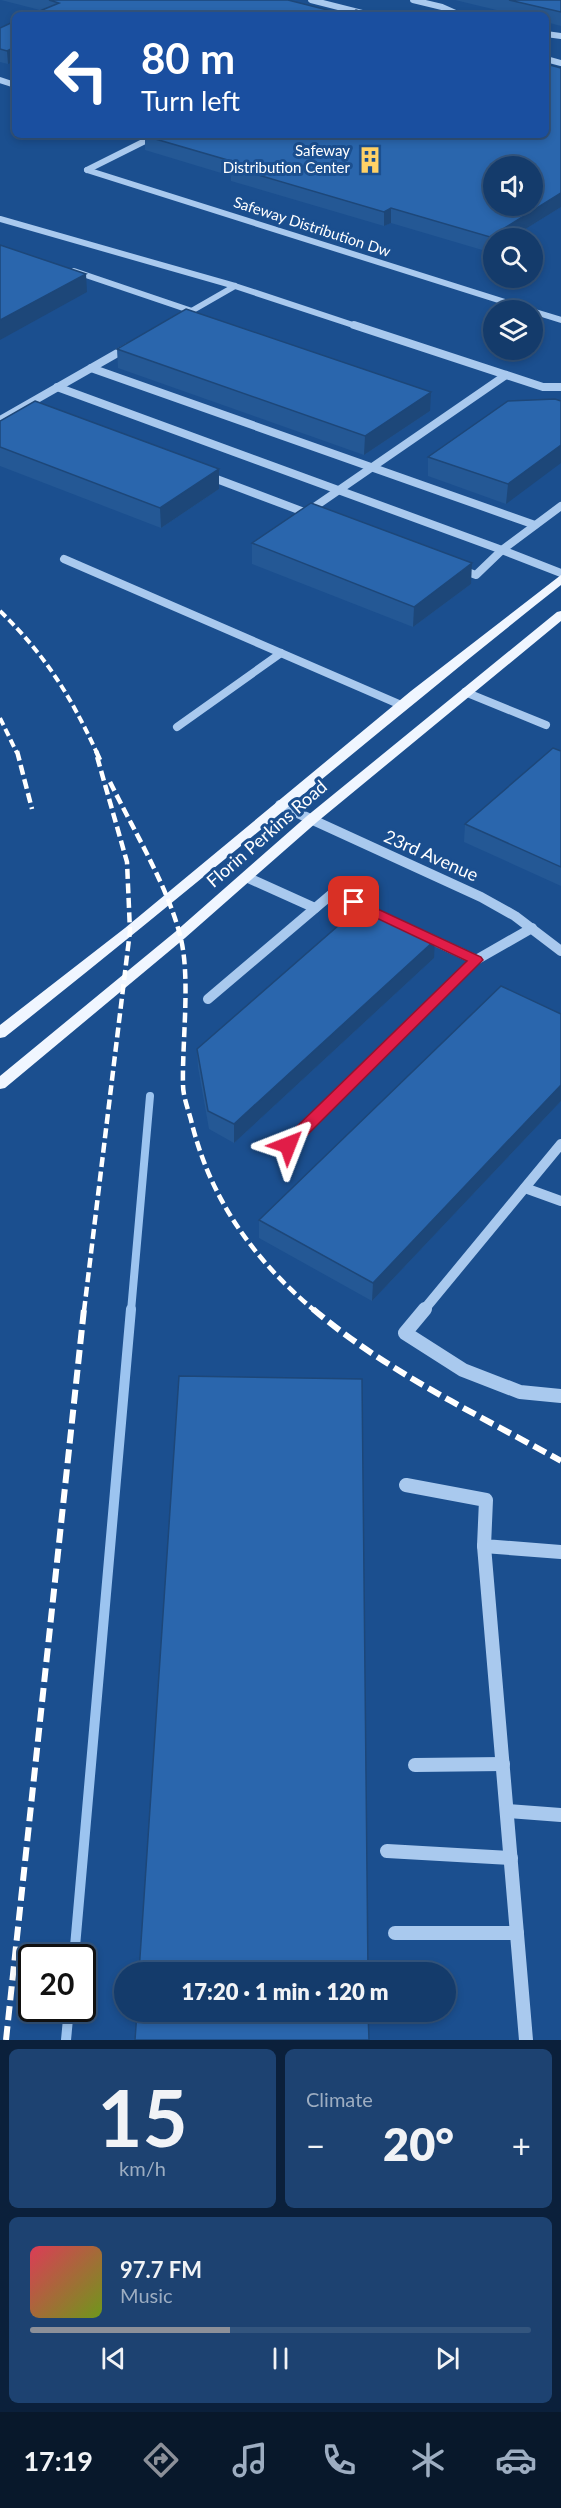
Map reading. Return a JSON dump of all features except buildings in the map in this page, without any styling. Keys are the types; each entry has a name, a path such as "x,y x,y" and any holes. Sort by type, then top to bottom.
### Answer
{"main road":[{"name":"Florin Perkins Road","path":"0,1033 130,931 401,705 561,579"},
{"name":"Florin Perkins Road","path":"0,1084 180,935 312,819 561,615"}],"street":[{"path":"311,0 358,12"},
{"path":"413,0 453,12"},
{"name":"Safeway Distribution Dw","path":"151,138 87,170 496,300"},
{"path":"0,219 235,286 543,387 561,387"},
{"path":"68,269 192,311"},
{"path":"171,322 235,286"},
{"name":"Safeway Distribution Dw","path":"543,315 561,320"},
{"path":"0,420 131,345"},
{"path":"91,368 536,525"},
{"path":"306,513 506,375"},
{"path":"57,387 561,573"},
{"path":"23,407 34,411"},
{"path":"197,472 317,516"},
{"path":"454,568 476,575 502,550 561,506"},
{"path":"64,559 401,705"},
{"path":"177,727 281,653"},
{"path":"465,692 546,725"},
{"name":"23rd Avenue","path":"280,805 482,897 532,928 561,951"},
{"path":"246,877 315,908"},
{"path":"208,999 333,892 384,917"},
{"path":"288,1145 476,960 532,928"},
{"path":"415,931 476,960"},
{"path":"561,1144 405,1333 463,1370 520,1392 561,1396"},
{"path":"525,1188 561,1201"},
{"path":"406,1485 486,1500 484,1546 526,2040"},
{"path":"484,1546 561,1552"},
{"path":"415,1765 503,1764"},
{"path":"507,1811 561,1815"},
{"path":"387,1851 511,1858"},
{"path":"395,1933 517,1933"}],"waterway":[{"path":"131,1311 150,1096"},
{"path":"75,1944 131,1309"},
{"path":"66,2040 68,2022"}],"railway":[{"path":"0,611 31,644 56,677 96,751"},
{"path":"0,718 17,753"},
{"path":"17,751 32,809"},
{"path":"96,751 100,760"},
{"path":"84,1311 130,931 127,862 96,753"},
{"path":"110,782 149,857 167,897 180,935 186,989 183,1089 199,1149 222,1201 237,1226 272,1270 315,1311"},
{"path":"6,2040 84,1309"},
{"path":"313,1309 371,1353 465,1409 561,1461"}],"place":[{"name":"Safeway Distribution Center","path":"370,160"}],"route":[{"path":"288,1145 476,960 354,902"}]}
